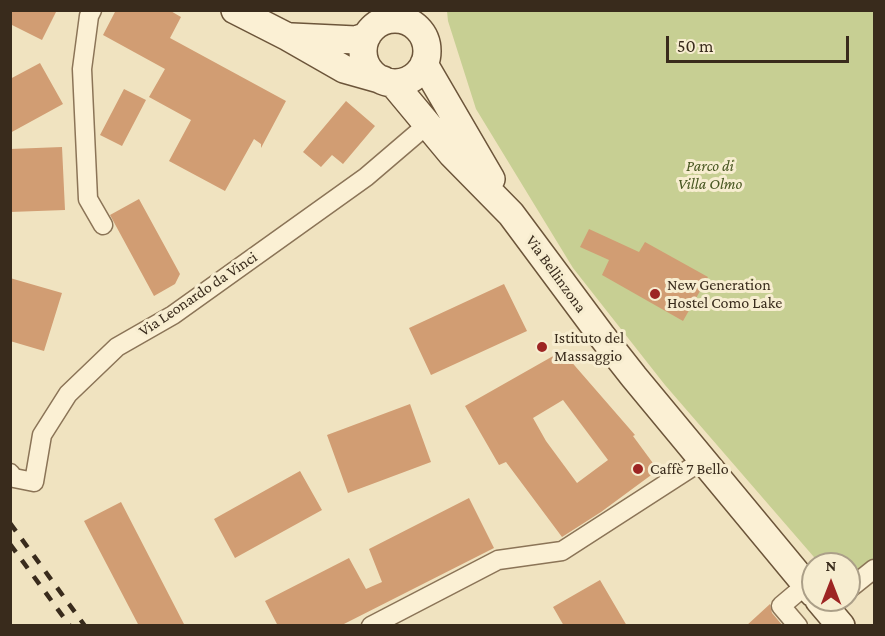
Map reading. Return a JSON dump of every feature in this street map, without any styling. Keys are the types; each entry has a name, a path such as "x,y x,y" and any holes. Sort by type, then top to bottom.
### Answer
{"main road":[{"path":"235,10 344,69 389,82 403,82 411,78 424,64 426,48 423,37 422,10"},
{"path":"288,37 356,40 377,24 388,20 400,20 411,24 423,37"},
{"path":"377,24 363,48 364,60 374,75 389,82"},
{"name":"Via Bellinzona","path":"424,64 511,214 601,335 801,575"},
{"name":"Via Bellinzona","path":"389,82 452,154 511,214"},
{"name":"Via Bellinzona","path":"830,612 841,626"}],"street":[{"path":"92,10 89,16 82,69 88,199 103,225"},
{"name":"Via Leonardo da Vinci","path":"10,473 14,478 34,482 42,435 68,394 117,347 173,315 347,191 428,124"},
{"path":"371,626 498,560 562,551 703,460"},
{"path":"861,579 874,569"},
{"path":"798,626 781,606 801,595"}],"green space":[{"name":"Parco di Villa Olmo","path":"447,11 874,11 874,569 861,579 861,552 810,552 665,385 573,268 476,109 448,21"}],"building":[{"path":"10,10 57,10 42,40 10,24"},
{"path":"116,10 169,10 181,17 170,38 286,101 261,148 261,144 254,139 225,191 169,161 191,120 149,97 165,69 103,35"},
{"path":"40,63 63,104 10,133 10,79"},
{"path":"124,89 146,100 122,146 100,135"},
{"path":"346,101 375,126 343,164 332,155 321,167 303,152"},
{"path":"62,147 65,210 10,212 10,149"},
{"path":"139,199 180,274 175,284 154,296 110,215"},
{"path":"589,229 639,252 645,242 708,277 683,321 602,275 609,260 580,247"},
{"path":"10,278 62,293 44,351 10,341"},
{"path":"504,284 527,331 431,375 409,328"},
{"path":"562,351 635,435 633,436 658,470 601,512 562,537 506,462 499,465 465,406","holes":["563,400 608,460 577,483 546,441 533,418"]},
{"path":"410,404 431,462 348,493 327,435"},
{"path":"300,471 322,510 235,558 214,519"},
{"path":"469,498 494,548 340,626 278,626 265,601 349,558 366,589 382,582 369,549"},
{"path":"121,502 185,626 139,626 84,521"},
{"path":"600,580 627,626 564,626 553,607"},
{"path":"770,604 772,613 783,626 746,626"}],"railway":[{"path":"10,523 85,626"},
{"path":"10,544 70,626"}],"place":[{"name":"New Generation Hostel Como Lake","path":"655,294"},
{"name":"Istituto del Massaggio","path":"542,347"},
{"name":"Caffè 7 Bello","path":"638,469"}]}
